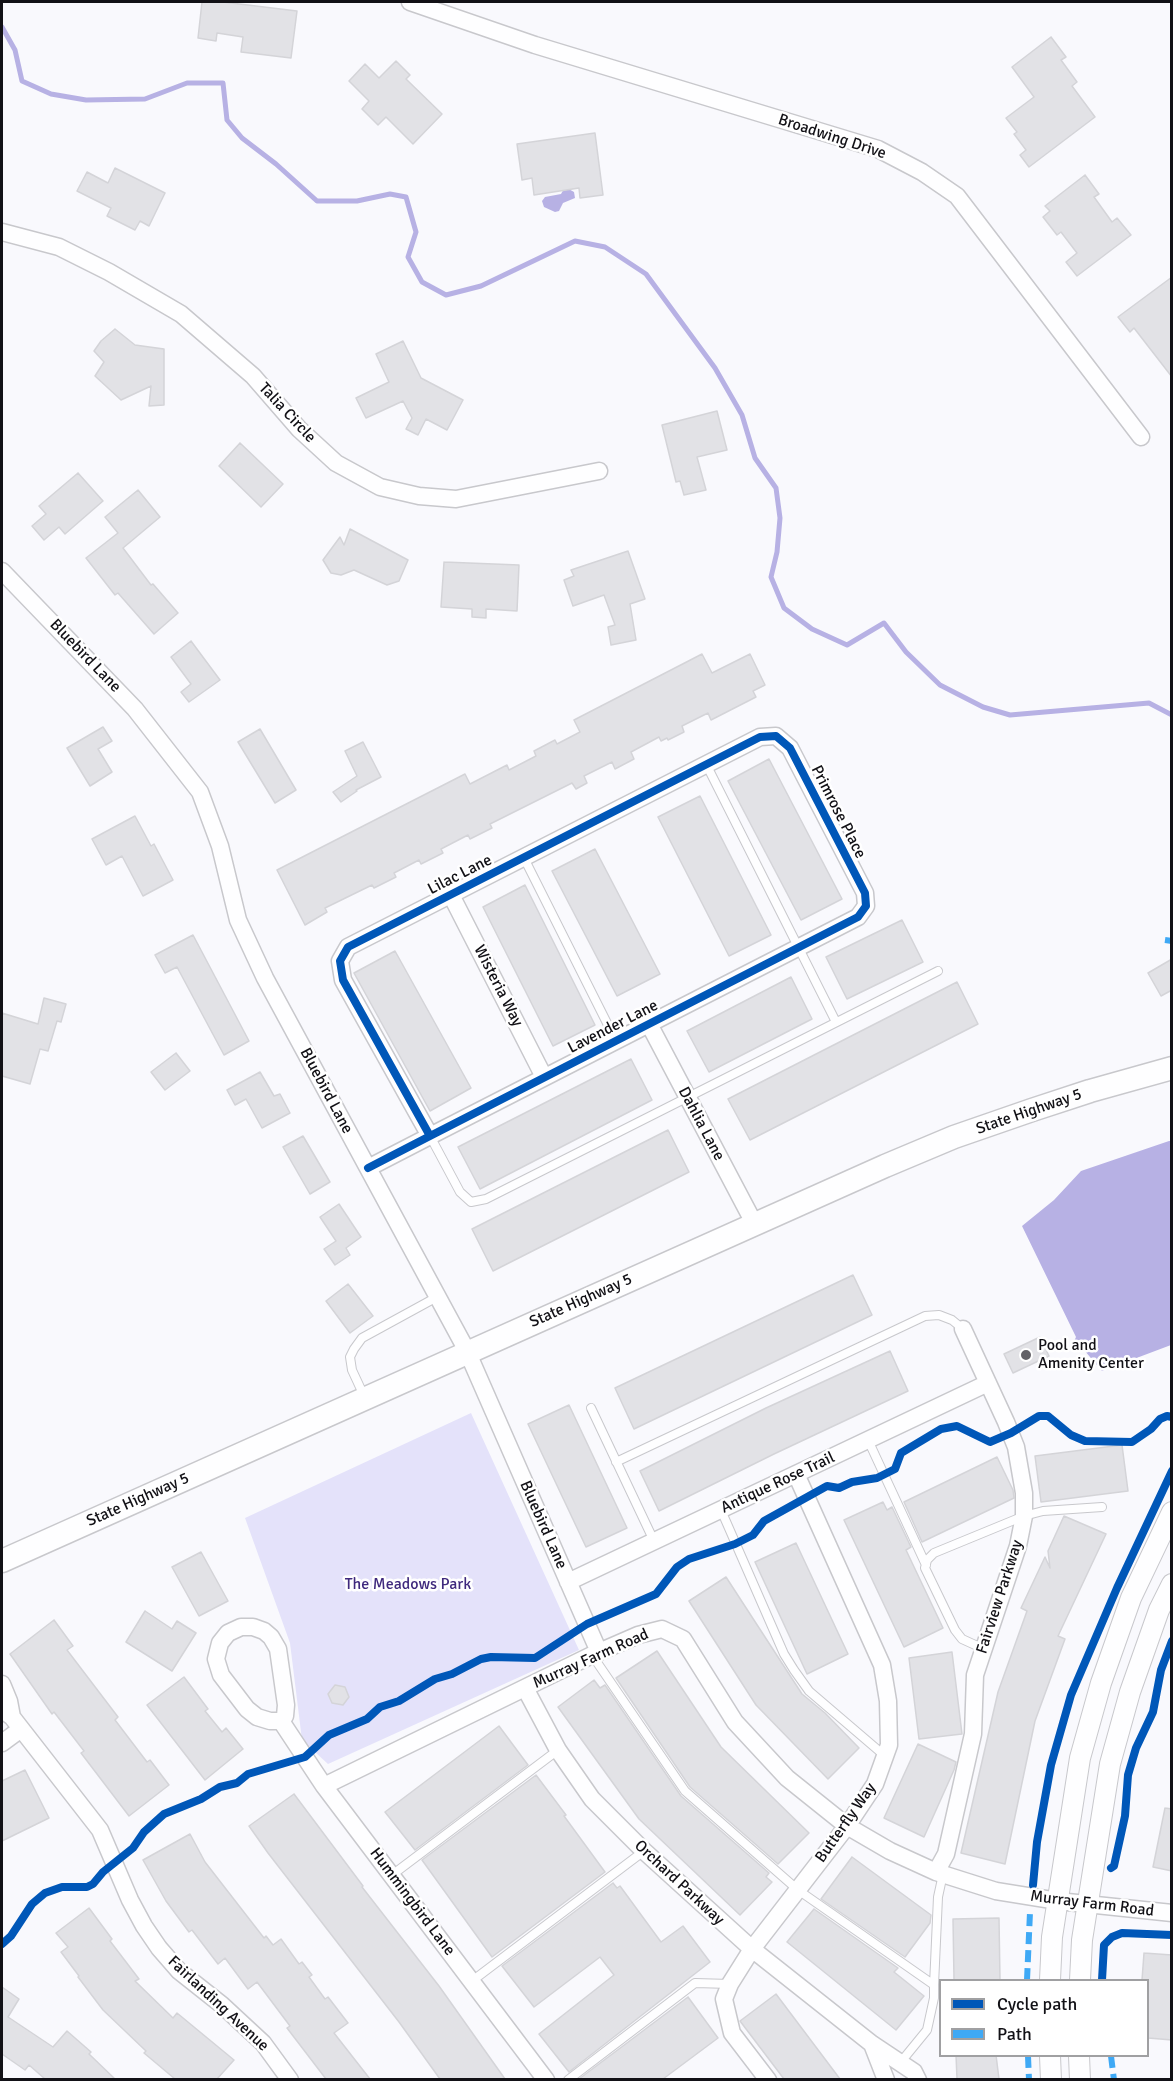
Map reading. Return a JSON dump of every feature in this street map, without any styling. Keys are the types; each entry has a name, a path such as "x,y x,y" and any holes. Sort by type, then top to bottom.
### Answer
{"main road":[{"name":"State Highway 5","path":"2,1561 754,1223 954,1137 1090,1090 1172,1068"}],"street":[{"name":"Broadwing Drive","path":"410,2 535,45 878,149 922,172 957,196 1141,437"},
{"name":"Talia Circle","path":"2,232 59,248 109,272 181,314 253,376 299,429 336,463 380,487 419,496 456,499 599,471"},
{"name":"Bluebird Lane","path":"2,570 135,709 200,792 220,846 238,920 265,978 467,1352 568,1582 596,1653"},
{"name":"Lilac Lane","path":"429,1136 343,980 340,961 348,947 760,737 776,736"},
{"name":"Primrose Place","path":"776,736 790,748 865,893 866,906"},
{"name":"Wisteria Way","path":"451,895 544,1077"},
{"name":"Lavender Lane","path":"368,1168 858,917 866,906"},
{"name":"Dahlia Lane","path":"649,1024 754,1223"},
{"name":"Fairview Parkway","path":"940,1873 973,1734 975,1676 1018,1546 1024,1516 1024,1493 1016,1447 963,1329"},
{"name":"Antique Rose Trail","path":"568,1582 988,1383"},
{"name":"Butterfly Way","path":"768,2079 732,2032 724,2000 730,1984 752,1949 847,1826 875,1784 889,1745 888,1701 882,1665 796,1474"},
{"path":"1050,1979 1052,1937 1080,1758 1101,1683 1131,1598 1172,1512"},
{"path":"1080,1979 1082,1940 1110,1764 1130,1692 1172,1584"},
{"path":"241,1627 253,1627 272,1637 278,1649 286,1705 285,1716 281,1721 270,1721 257,1717 247,1709 221,1675 216,1659 220,1642 228,1633 241,1627"},
{"name":"Murray Farm Road","path":"324,1786 596,1653 638,1635 662,1629 683,1639 735,1722 787,1778 847,1826 890,1851 940,1873 996,1891 1058,1901 1172,1913"},
{"name":"Fairlanding Avenue","path":"2,1684 9,1701 12,1719 100,1830 130,1900 159,1948 179,1971 222,2005 263,2043 290,2079"},
{"name":"Orchard Parkway","path":"525,1688 558,1750 592,1799 644,1851 752,1949 872,2044 914,2072 918,2079"},
{"path":"2,1743 12,1719"},
{"name":"Hummingbird Lane","path":"281,1721 324,1786 546,2079"},
{"name":"Orchard Parkway","path":"872,2044 886,2079"},
{"path":"1050,2057 1051,2079"},
{"path":"1079,2057 1080,2079"}],"lane":[{"path":"706,764 836,1022"},
{"path":"524,858 616,1041"},
{"path":"429,1136 460,1192 471,1202 486,1199 938,971"},
{"path":"365,1399 352,1370 350,1357 354,1349 362,1338 437,1297"},
{"path":"616,1462 925,1316 939,1315 952,1320 963,1329"},
{"path":"591,1408 654,1542"},
{"path":"868,1440 954,1630 962,1639 984,1649"},
{"path":"926,1565 934,1553 1024,1516 1043,1511 1102,1507"},
{"path":"721,1510 784,1654 794,1670 809,1691 885,1756"},
{"path":"596,1653 685,1791 798,1890 934,1985"},
{"path":"392,1875 558,1750"},
{"path":"472,1981 644,1851"},
{"path":"900,2063 927,2030 934,1998 940,1873"},
{"path":"568,2079 695,1983 730,1984"}],"green space":[{"name":"The Meadows Park","path":"471,1413 579,1650 328,1764 302,1740 290,1643 245,1518"}],"shaded area":[{"path":"565,187 574,192 575,198 563,203 559,211 555,212 544,207 542,201 545,197 561,194"},
{"path":"1172,1141 1171,1345 1102,1371 1084,1350 1071,1348 1076,1337 1022,1226 1054,1200 1081,1171"}],"building":[{"path":"202,2 223,2 297,11 291,58 241,52 243,37 217,33 216,41 198,38"},
{"path":"1051,37 1066,57 1061,60 1077,82 1072,86 1095,117 1029,167 1020,155 1026,150 1014,134 1017,132 1006,118 1034,97 1012,67"},
{"path":"396,61 410,75 406,79 442,114 413,144 386,117 378,125 362,109 369,101 349,81 365,64 379,78"},
{"path":"595,133 603,195 580,198 579,188 534,195 532,178 522,180 517,144"},
{"path":"115,168 165,193 149,226 140,221 135,230 107,216 111,208 77,191 87,172 108,183"},
{"path":"1085,175 1099,194 1094,197 1112,222 1117,218 1131,235 1077,276 1066,262 1077,253 1061,232 1057,235 1043,217 1050,211 1045,206"},
{"path":"1172,277 1172,377 1134,328 1130,332 1118,317"},
{"path":"115,329 135,345 164,349 164,405 149,406 151,386 121,400 95,376 104,362 94,351 101,341"},
{"path":"403,341 421,378 463,400 447,430 426,419 418,435 406,429 412,418 403,401 366,418 356,398 389,382 376,354"},
{"path":"717,411 727,450 697,457 706,490 684,495 680,481 676,482 662,425"},
{"path":"240,443 283,484 261,507 219,466"},
{"path":"78,473 103,501 65,534 59,527 44,540 32,526 46,514 39,506"},
{"path":"138,490 160,517 123,548 151,585 153,584 178,613 154,634 118,593 115,595 86,558 118,533 105,517"},
{"path":"350,529 408,560 399,581 387,585 354,570 341,575 331,573 323,560 340,537 344,545"},
{"path":"628,551 645,599 630,604 636,640 611,645 608,627 615,625 604,595 573,606 564,580 574,576 571,570"},
{"path":"444,562 519,565 517,611 486,609 486,618 472,617 472,609 441,607"},
{"path":"191,641 220,680 189,702 181,692 191,684 171,657"},
{"path":"702,654 712,673 750,654 765,685 753,691 756,697 711,720 708,713 682,726 684,732 668,740 667,738 661,741 659,737 631,752 634,759 615,769 612,762 584,776 587,783 576,789 572,783 490,824 492,828 470,839 468,835 441,849 443,853 421,864 419,860 394,873 396,877 374,888 372,885 325,908 327,912 305,925 277,870 465,774 470,784 507,765 509,770 536,756 534,751 555,740 557,744 580,732 574,720"},
{"path":"103,727 112,741 98,749 112,772 90,786 67,748"},
{"path":"260,729 296,790 275,803 238,742"},
{"path":"363,742 381,777 356,790 341,802 333,792 357,776 345,751"},
{"path":"769,759 842,899 801,920 728,781"},
{"path":"700,796 771,935 729,956 658,817"},
{"path":"135,816 151,846 154,844 173,880 143,896 122,856 106,865 92,839"},
{"path":"595,849 660,974 617,996 552,871"},
{"path":"525,885 595,1025 553,1046 483,907"},
{"path":"902,920 923,962 847,999 826,957"},
{"path":"193,935 249,1041 224,1055 177,967 165,973 155,955"},
{"path":"395,951 471,1088 430,1111 354,973"},
{"path":"1172,959 1172,990 1161,996 1148,973"},
{"path":"791,977 812,1019 709,1072 687,1031"},
{"path":"957,982 978,1024 750,1140 728,1099"},
{"path":"44,998 66,1004 61,1022 57,1021 48,1051 40,1049 30,1084 2,1076 2,1013 38,1024"},
{"path":"176,1053 190,1071 165,1090 151,1072"},
{"path":"631,1059 652,1100 480,1189 458,1147"},
{"path":"260,1072 274,1096 280,1094 290,1113 262,1128 246,1099 235,1105 227,1090"},
{"path":"668,1130 689,1172 493,1271 472,1229"},
{"path":"303,1136 330,1182 310,1194 283,1147"},
{"path":"339,1204 361,1237 346,1248 350,1255 335,1265 324,1249 336,1241 320,1217"},
{"path":"853,1275 872,1315 634,1429 615,1388"},
{"path":"348,1284 373,1316 350,1333 326,1301"},
{"name":"Pool and Amenity Center","path":"1040,1337 1049,1356 1013,1373 1004,1354"},
{"path":"890,1351 908,1391 659,1511 640,1471 766,1408"},
{"path":"569,1405 627,1528 586,1547 528,1424"},
{"path":"1122,1445 1128,1491 1041,1502 1035,1456"},
{"path":"997,1457 1013,1490 1014,1498 922,1542 904,1502"},
{"path":"883,1502 887,1510 892,1507 911,1547 906,1550 943,1628 904,1647 844,1520"},
{"path":"1064,1516 1106,1534 1058,1636 1065,1639 1035,1721 1005,1864 961,1853 998,1692 1027,1611 1021,1608 1045,1557 1050,1568 1048,1551"},
{"path":"796,1543 848,1654 807,1674 755,1562"},
{"path":"201,1552 228,1601 199,1616 172,1567"},
{"path":"726,1577 802,1694 825,1713 859,1748 828,1779 756,1705 689,1601"},
{"path":"145,1611 172,1629 177,1621 196,1633 172,1671 126,1642"},
{"path":"54,1620 73,1646 67,1650 118,1717 115,1720 147,1762 150,1760 169,1785 129,1816 81,1753 84,1751 54,1712 52,1714 10,1654"},
{"path":"657,1651 721,1747 809,1833 778,1864 690,1787 616,1678"},
{"path":"952,1652 962,1734 919,1739 909,1658"},
{"path":"184,1677 208,1709 205,1711 222,1732 226,1728 243,1749 205,1780 147,1705"},
{"path":"594,1680 600,1688 605,1685 681,1796 769,1873 766,1877 772,1882 740,1915 639,1819 558,1707"},
{"path":"335,1685 345,1687 349,1697 343,1705 332,1703 328,1694"},
{"path":"499,1726 528,1765 415,1850 385,1812"},
{"path":"918,1744 956,1762 924,1837 884,1818"},
{"path":"25,1770 49,1818 2,1841 2,1781"},
{"path":"536,1775 605,1872 492,1957 422,1860"},
{"path":"294,1794 439,1986 505,2079 440,2079 399,2022 268,1853 249,1826"},
{"path":"1165,1808 1172,1809 1172,1871 1153,1867"},
{"path":"190,1834 205,1862 264,1938 266,1936 273,1945 281,1939 299,1964 302,1962 312,1975 309,1977 325,1999 328,1997 348,2023 334,2033 370,2079 326,2079 287,2028 290,2026 257,1982 248,1989 225,1958 218,1964 192,1930 189,1932 166,1901 143,1860"},
{"path":"852,1857 931,1915 930,1923 905,1957 821,1899"},
{"path":"613,1883 617,1888 620,1886 661,1942 683,1926 710,1962 569,2072 539,2034 614,1975 600,1957 534,2007 502,1966"},
{"path":"89,1908 112,1939 110,1941 139,1979 135,1981 173,2018 177,2013 234,2060 217,2079 175,2079 144,2053 146,2051 103,2010 78,1977 61,1952 68,1947 56,1933"},
{"path":"814,1909 898,1968 894,1972 924,1996 896,2030 787,1942"},
{"path":"999,1918 1000,1979 954,1979 953,1919"},
{"path":"1144,1953 1172,1955 1172,2040 1149,2038 1149,1979 1142,1979"},
{"path":"2,1987 19,1999 8,2017 53,2047 67,2031 91,2052 89,2054 115,2079 45,2079 29,2065 25,2070 2,2054"},
{"path":"776,1994 840,2079 784,2079 740,2021"},
{"path":"688,1997 718,2038 663,2079 579,2079"},
{"path":"956,2057 996,2057 999,2079 957,2079"}],"waterway":[{"path":"2,27 15,50 22,81 51,94 86,100 145,99 187,83 223,83 227,120 242,138 276,164 317,201 357,201 390,194 406,197 416,232 408,257 422,282 446,295 481,286 575,241 605,247 646,274 715,368 742,415 755,458 776,488 780,518 777,552 771,577 784,608 812,629 847,645 884,623 906,652 940,685 983,707 1010,715 1149,703 1172,715"}],"marked path":[{"path":"1165,940 1172,941"},
{"path":"1027,1979 1030,1912"},
{"path":"1028,2057 1029,2080"},
{"path":"1111,2057 1114,2080"}],"cycle path":[{"path":"368,1168 858,917 866,906 865,893 790,748 776,736 760,737 348,947 340,961 343,980 430,1136"},
{"path":"2,1944 11,1936 32,1904 45,1893 62,1887 87,1887 93,1884 103,1872 133,1848 144,1832 164,1814 201,1799 220,1787 237,1783 248,1774 305,1757 329,1735 367,1719 380,1707 399,1701 435,1679 452,1674 481,1659 491,1657 535,1658 587,1624 656,1594 677,1567 689,1559 735,1544 753,1535 764,1521 827,1486 839,1488 852,1482 877,1478 895,1469 901,1453 941,1429 957,1426 990,1442 1011,1433 1039,1416 1048,1416 1071,1435 1085,1441 1132,1442 1151,1429 1160,1419 1167,1416 1172,1417"},
{"path":"1033,1885 1037,1842 1051,1765 1071,1695 1117,1588 1172,1471"},
{"path":"1111,1868 1114,1866 1125,1816 1128,1775 1136,1748 1153,1712 1161,1670 1172,1641"},
{"path":"1102,1979 1104,1945 1112,1937 1122,1933 1172,1935"}],"place":[{"name":"Pool and Amenity Center","path":"1026,1355"}]}
